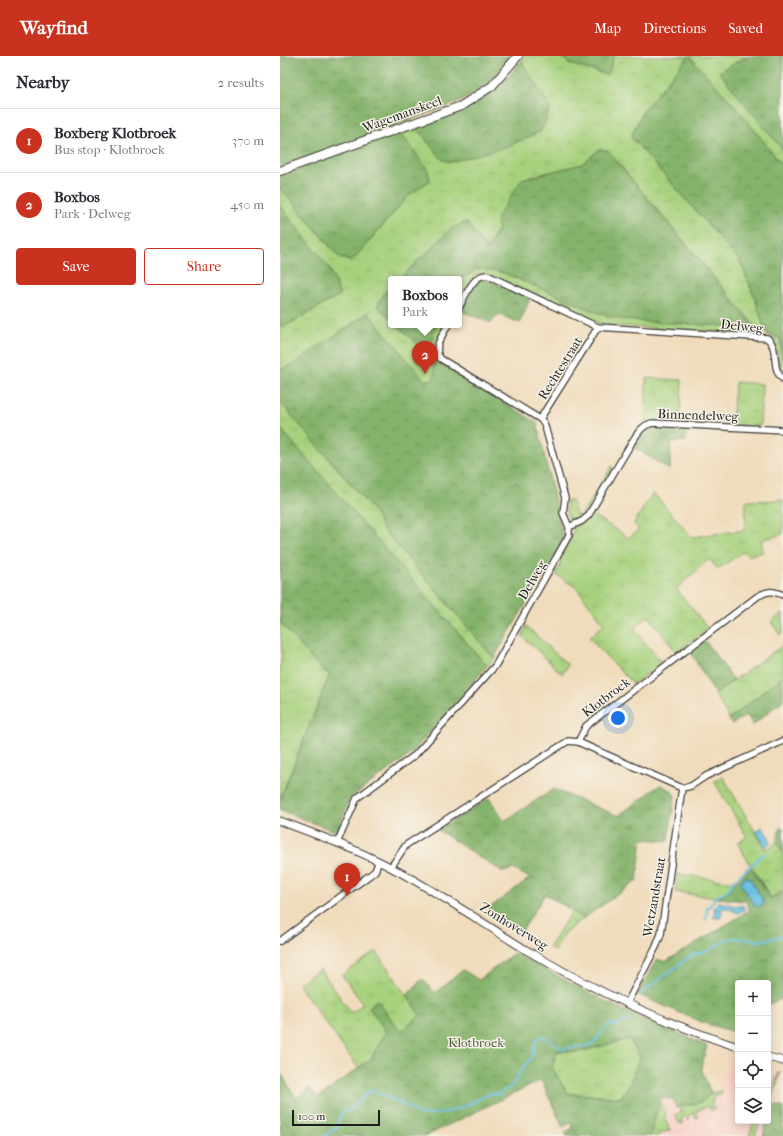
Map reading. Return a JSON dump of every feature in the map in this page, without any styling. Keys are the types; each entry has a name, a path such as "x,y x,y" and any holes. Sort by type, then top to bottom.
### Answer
{"main road":[{"name":"Wagemanskeel","path":"280,171 460,106 492,86 518,56"}],"street":[{"name":"Delweg","path":"462,302 475,279 481,276 487,276 598,327 767,338 773,347 777,368 783,379"},
{"name":"Rechtestraat","path":"540,419 598,327"},
{"path":"446,328 438,343 437,351 441,359 540,419 544,424 564,492 565,498 563,513 569,527"},
{"name":"Binnendelweg","path":"569,527 582,521 588,516 639,430 645,425 652,423 783,430"},
{"name":"Delweg","path":"336,842 357,798 415,755 496,666 566,542 569,535 569,527"},
{"name":"Klotbroek","path":"578,742 586,726 758,596 774,590 783,595"},
{"path":"391,867 402,847 568,741 578,742 682,788 691,786 706,776 783,741"},
{"name":"Wetzandstraat","path":"627,1003 656,947 661,934 682,788"},
{"name":"Zonhoverweg","path":"280,821 336,842 391,867 464,910 527,950 627,1003 668,1021 735,1046"},
{"path":"280,941 375,871 378,861"},
{"path":"771,1058 783,1061"}],"shaded area":[{"path":"731,1057 735,1058 735,1124 766,1124 763,1136 650,1136 661,1098 701,1102 711,1093 719,1091"},
{"path":"771,1069 780,1072 771,1106"}],"green space":[{"path":"280,56 513,56 490,81 462,101 280,167"},
{"path":"524,56 560,56 570,64 608,75 614,56 689,56 643,111 631,137 740,261 755,298 765,331 761,333 608,151 600,149 582,164 522,179 487,250 466,222 452,228 402,276 388,276 388,289 377,306 388,316 388,328 400,328 427,353 436,328 444,328 434,346 434,379 425,381 368,313 292,365 280,370 280,329 340,295 329,268 280,206 280,187 338,256 351,262 409,195 430,180 427,168 399,132 415,126 443,160 551,108 521,61"},
{"path":"560,56 614,56 608,75 570,64"},
{"path":"689,56 741,113 783,167 783,359 780,338 768,335 765,331 755,298 740,261 631,137 643,111"},
{"path":"690,56 747,56 720,72 783,150 783,167 741,113"},
{"path":"747,56 783,56 783,150 719,72"},
{"path":"521,61 551,108 541,131 509,146 451,162 443,160 415,126 471,106 510,76"},
{"path":"399,132 427,168 430,180 409,195 351,262 338,256 280,187 280,176"},
{"path":"600,149 608,151 761,335 744,327 647,322 608,317 502,272 479,269 475,270 462,280 462,276 402,276 452,228 466,222 488,250 498,229 497,218 522,179 582,164"},
{"path":"280,206 329,268 340,295 280,329"},
{"path":"479,269 502,272 608,317 744,327 761,335 603,325 485,273 477,274 462,297 462,281 464,277"},
{"path":"483,278 530,298 520,323 498,314 491,323 462,311 477,281"},
{"path":"388,289 388,316 377,306"},
{"path":"368,313 425,381 434,379 435,358 537,423 563,536 560,546 494,658 383,529 373,510 280,402 280,370 292,365"},
{"path":"400,328 436,328 427,353"},
{"path":"768,335 780,338 783,375 780,372 775,340"},
{"path":"646,378 682,380 680,422 645,423"},
{"path":"735,382 762,384 760,426 732,425"},
{"path":"280,401 373,510 383,529 494,658 487,666 280,428"},
{"path":"652,426 693,429 657,428 645,432 634,450 631,447 642,430"},
{"path":"280,428 487,666 411,754 350,798 337,832 280,810 280,799 330,674 321,669 280,622"},
{"path":"657,428 686,429 686,441 671,442 670,470 635,448 645,432"},
{"path":"612,466 612,470 585,515 577,521 570,520 566,512 567,501 572,500 576,515 581,516"},
{"path":"653,493 692,537 745,530 746,501 783,500 783,534 761,540 763,552 748,556 744,551 718,569 709,559 676,589 708,628 677,653 649,616 634,629 662,663 633,684 589,638 604,624 577,588 555,574 561,564 559,560 570,540 574,528 591,514 629,538 639,530 634,523"},
{"path":"783,613 783,633 780,635 771,622"},
{"path":"280,622 321,669 330,674 280,799 280,666 282,654"},
{"path":"526,626 568,665 562,674 522,636"},
{"path":"705,641 734,680 715,694 691,653"},
{"path":"783,645 783,676 729,719 715,694"},
{"path":"783,676 783,700 753,725 747,715 732,724 729,719"},
{"path":"723,777 766,850 777,842 783,852 783,891 771,898 737,843 747,837 714,781"},
{"path":"660,785 671,790 675,796 668,841 642,839 637,881 584,918 545,894 522,931 488,909 530,878 513,869 503,872 438,830 489,798 504,821 554,789 618,816"},
{"path":"780,827 783,828 783,852 777,842"},
{"path":"751,868 771,898 783,891 783,998 771,1004 771,980 735,980 734,1032 701,1022 637,994 657,959 665,962 750,910 746,901 717,898 726,894 735,882","holes":["748,876 764,904 740,882"]},
{"path":"678,874 735,882 726,894 717,898 675,892"},
{"path":"572,911 584,918 564,933 555,951 549,947"},
{"path":"376,951 420,1015 400,1032 377,1000 369,1007 386,1032 371,1059 358,1068 298,984 320,969 351,1013 363,1004 342,975"},
{"name":"Klotbroek","path":"514,953 610,1004 707,1046 701,1068 711,1093 701,1102 676,1108 673,1099 661,1098 650,1136 567,1136 565,1132 573,1128 571,1123 563,1127 541,1080 426,1136 280,1136 280,1072 296,1098 310,1088 318,1098 371,1059 386,1032 369,1007 377,1000 400,1031 420,1015 407,995 422,979 435,993 463,970 479,980","holes":["629,1039 640,1056 630,1084 620,1098 567,1093 552,1067 557,1051 578,1052"]},
{"path":"629,1039 640,1056 630,1084 620,1098 567,1093 552,1067 557,1051 578,1052"},
{"path":"779,1071 771,1106 771,1096"},
{"path":"722,1091 720,1096 715,1094 711,1106 715,1107 711,1111 709,1106 696,1111 698,1117 696,1118 693,1113 688,1116 690,1120 688,1121 686,1116 681,1119 683,1124 679,1123 675,1115 681,1112 680,1107 701,1102 711,1093"},
{"path":"660,1100 666,1115 664,1117 670,1130 660,1134 660,1136 650,1136"},
{"path":"772,1104 783,1107 783,1136 763,1136 766,1124 771,1124"},
{"path":"753,1124 759,1124 755,1136 749,1136"}],"water":[{"path":"762,827 769,837 770,843 766,846 766,848 756,831"},
{"path":"748,876 764,904 756,907 740,882"},
{"path":"719,902 735,906 743,906 745,909 738,913 727,908 721,909 722,915 720,918 714,918 715,906"}],"waterway":[{"path":"706,920 707,907 710,906 716,897 727,891 734,880 764,854"},
{"path":"642,995 643,992 692,955 707,951 726,940 734,938 760,941 783,936"},
{"path":"324,1136 338,1127 338,1121 343,1111 349,1111 371,1090 412,1109 419,1115 448,1112 474,1102 491,1093 497,1095 513,1085 521,1070 532,1057 536,1040 543,1036 564,1050 571,1047 585,1046 595,1042 610,1024 616,1026 630,1018"}],"place":[{"name":"Boxbos","path":"425,374"},
{"name":"Boxberg Klotbroek","path":"347,896"}]}
